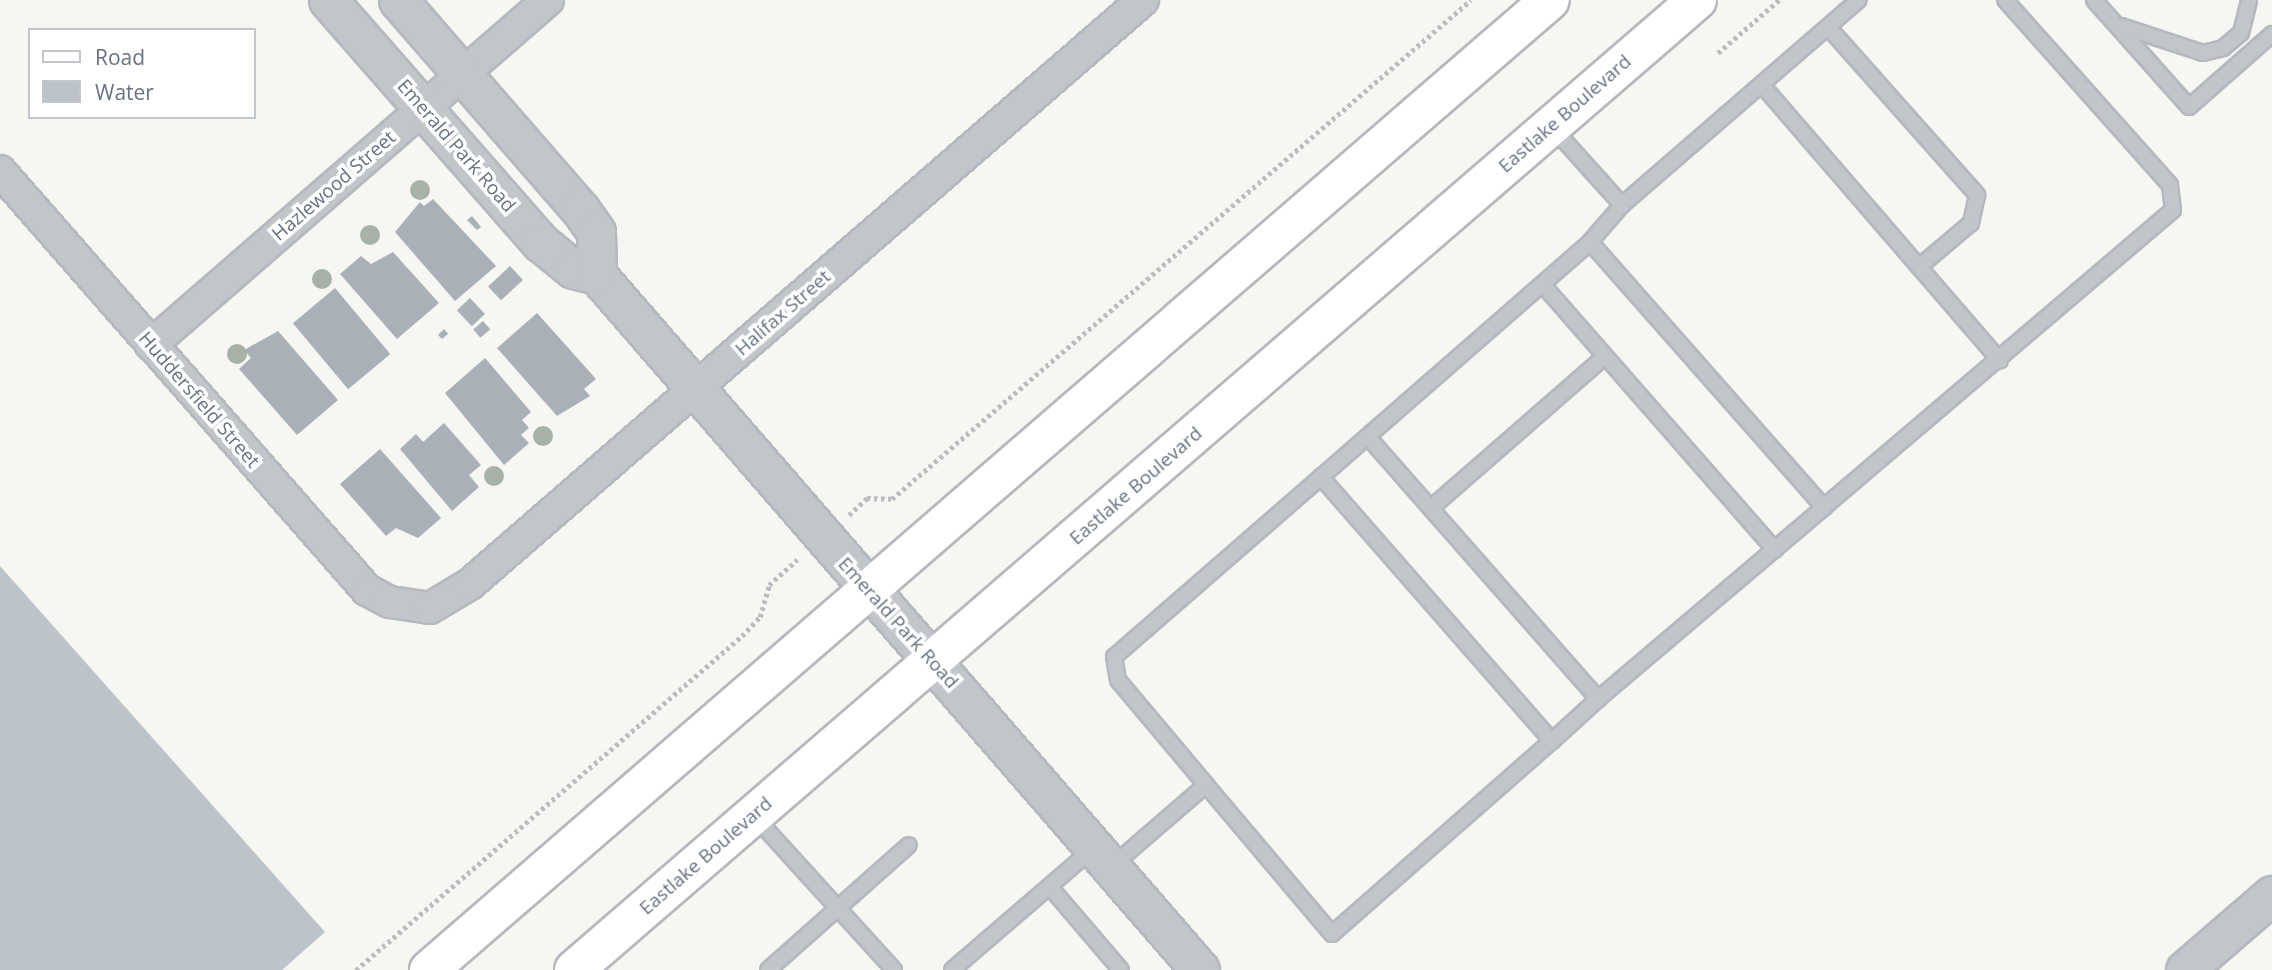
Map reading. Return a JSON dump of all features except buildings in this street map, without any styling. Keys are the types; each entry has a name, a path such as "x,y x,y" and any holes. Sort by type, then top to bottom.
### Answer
{"main road":[{"path":"429,970 868,585 1550,0"},
{"name":"Eastlake Boulevard","path":"574,970 1697,0"}],"street":[{"name":"Emerald Park Road","path":"328,0 541,243 573,269 597,275 694,391 936,659 1102,858 1200,970"},
{"path":"398,0 596,232 597,275"},
{"name":"Hazlewood Street","path":"152,345 548,0"},
{"name":"Halifax Street","path":"414,608 451,599 1143,0"},
{"name":"Huddersfield Street","path":"0,171 368,590 414,608"},
{"path":"2185,970 2272,895"}],"lane":[{"path":"1859,0 1622,205 1590,242 1544,285 1114,657 1118,680 1332,934 1598,699 2000,361 2173,211 2170,185 2005,0"},
{"path":"2094,0 2189,107 2272,34"},
{"path":"2116,24 2203,53 2223,48 2241,33 2249,0"},
{"path":"1828,27 1976,195 1971,223 1919,267"},
{"path":"1762,85 2000,361"},
{"path":"1551,126 1622,205"},
{"path":"1590,242 1824,507"},
{"path":"1544,285 1774,550"},
{"path":"1431,508 1604,357"},
{"path":"1368,436 1598,699"},
{"path":"1321,477 1552,741"},
{"path":"957,968 1050,887 1102,858 1206,785"},
{"path":"753,815 894,970"},
{"path":"768,970 909,845"},
{"path":"1050,887 1121,970"}],"path":[{"path":"861,504 892,499 1471,0"},
{"path":"1718,53 1779,0"},
{"path":"356,970 742,636 760,617 769,585 789,567"}],"water":[{"path":"0,566 325,932 282,970 0,970"}]}
